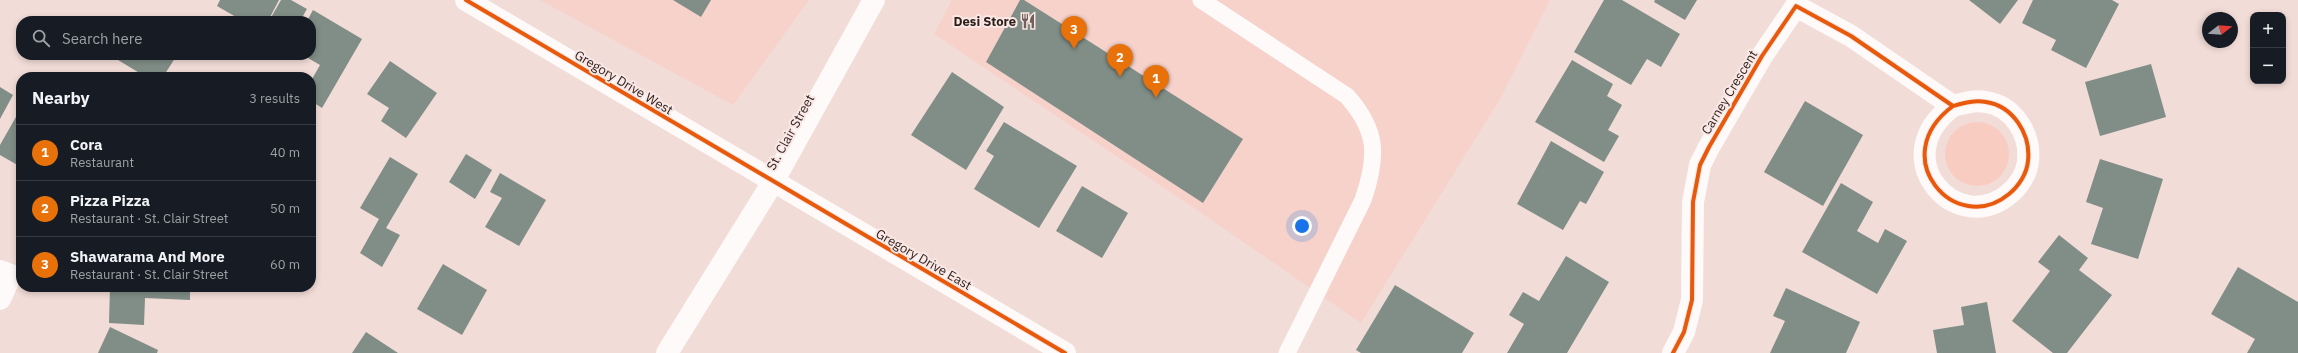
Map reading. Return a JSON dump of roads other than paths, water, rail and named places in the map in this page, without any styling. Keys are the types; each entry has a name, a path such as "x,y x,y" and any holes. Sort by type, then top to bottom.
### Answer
{"street":[{"name":"Gregory Drive West","path":"466,0 773,182"},
{"name":"St. Clair Street","path":"667,353 773,182 874,0"},
{"name":"Carney Crescent","path":"1673,353 1684,332 1692,300 1694,202 1700,165 1762,56 1796,6 1851,36 1953,106"},
{"path":"1970,101 1987,102 2001,107 2014,117 2023,130 2028,145 2028,161 2024,176 2015,189 2003,199 1987,205 1964,204 1954,201 1940,192 1929,178 1924,161 1924,144 1931,128 1941,115 1953,106 1970,101"},
{"name":"Gregory Drive East","path":"773,182 1065,353"},
{"path":"0,271 11,275 0,300"}],"lane":[{"path":"1201,0 1347,96 1359,110 1369,128 1373,147 1372,164 1369,182 1363,200 1287,353"}],"place":[{"name":"Desi Store","path":"1028,21"},
{"name":"Shawarama And More","path":"1074,49"},
{"name":"Pizza Pizza","path":"1120,77"},
{"name":"Cora","path":"1156,98"}]}
